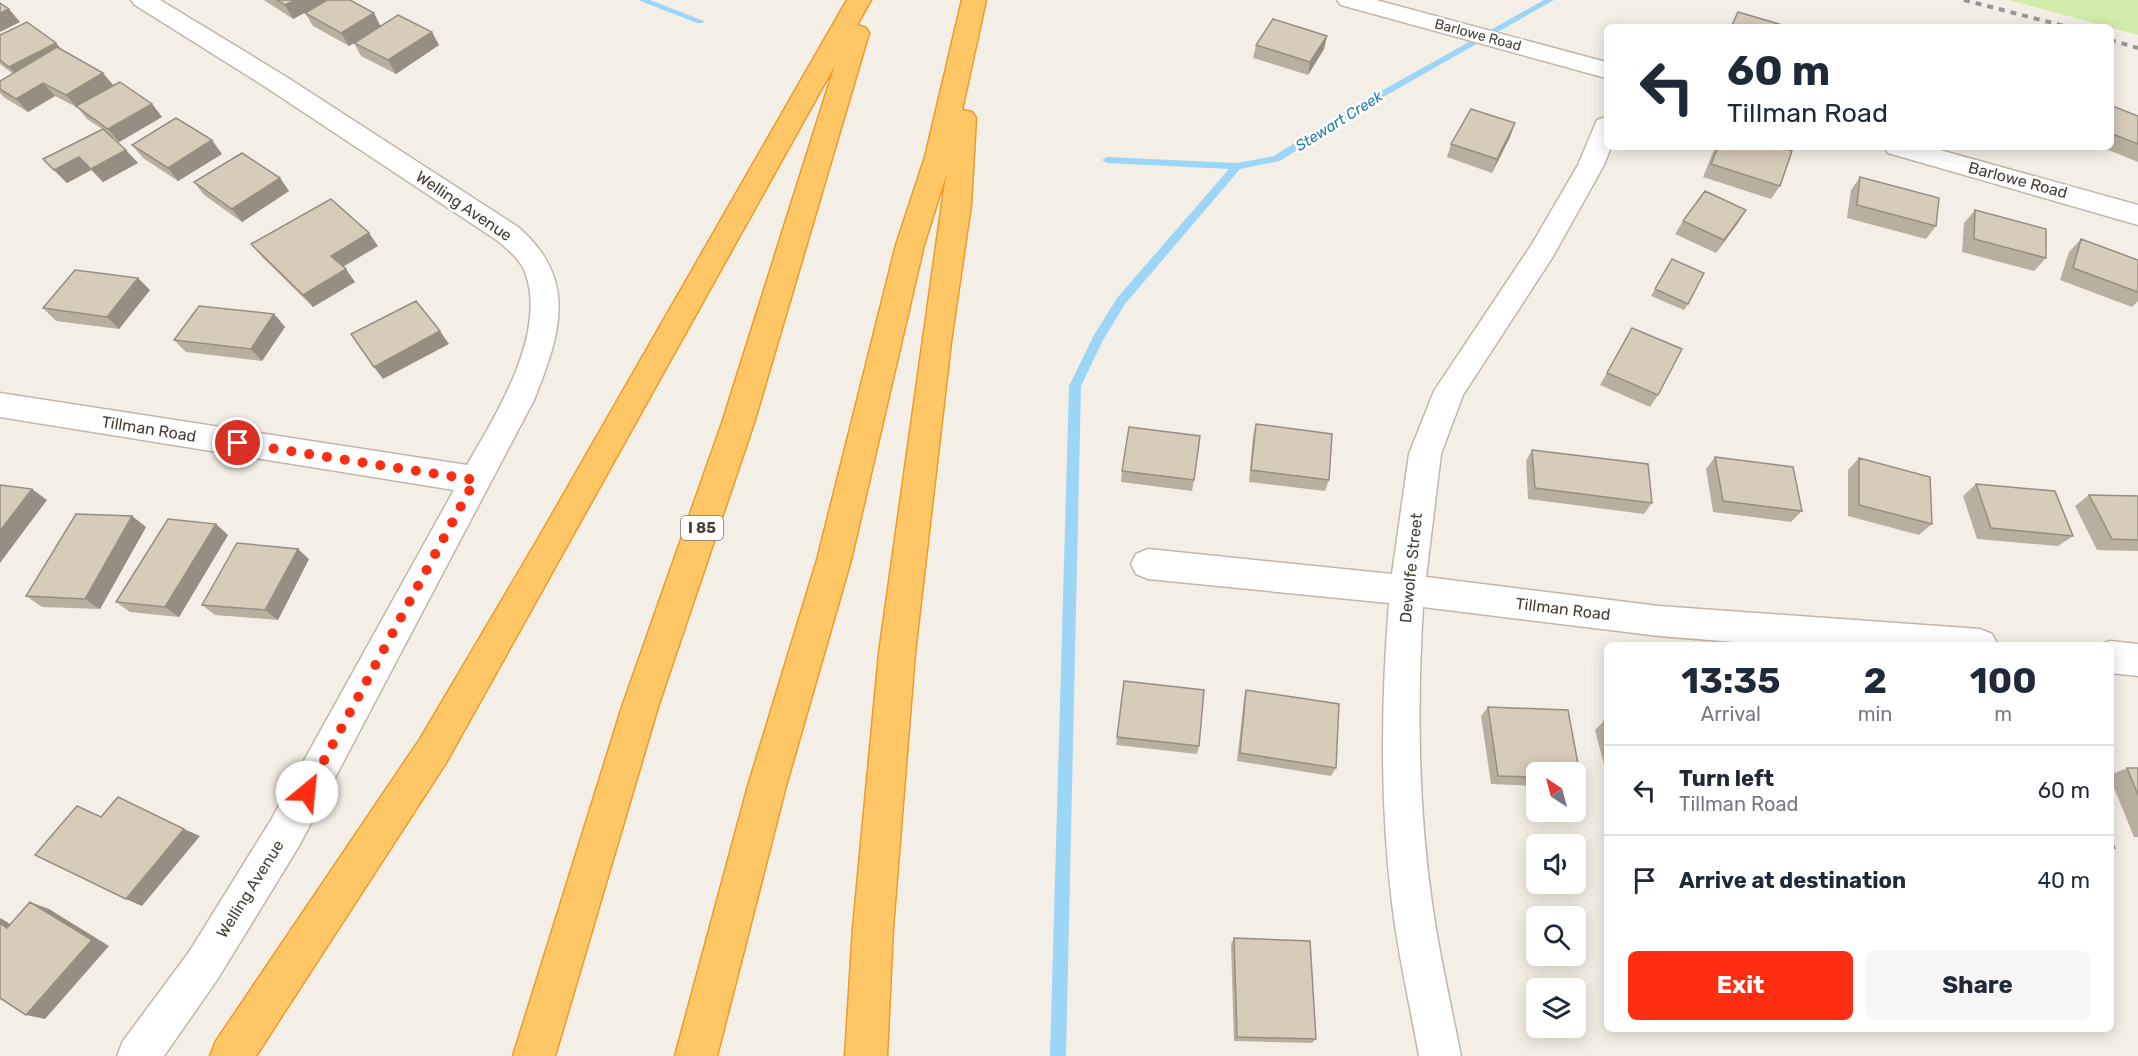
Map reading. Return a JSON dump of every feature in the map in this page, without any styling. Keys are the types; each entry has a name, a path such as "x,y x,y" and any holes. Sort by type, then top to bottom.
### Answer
{"highway":[{"path":"231,1056 269,1002 433,750 550,549 609,440 859,0"},
{"name":"I 85","path":"534,1056 640,707 738,423 868,0"},
{"path":"696,1056 767,786 834,560 910,245 938,157 974,0"},
{"path":"866,1056 873,928 897,653 936,342 957,205 964,122 957,67"}],"street":[{"name":"Welling Avenue","path":"138,1056 203,966 285,833 519,400 538,351 545,306 542,282 530,255 508,234 276,82 143,0"},
{"name":"Barlowe Road","path":"1349,0 1604,69"},
{"name":"Dewolfe Street","path":"1440,1056 1412,904 1406,841 1400,688 1407,590 1425,454 1449,391 1542,251 1591,165 1604,131"},
{"name":"Barlowe Road","path":"1908,150 2138,215"},
{"name":"Tillman Road","path":"0,405 475,480"},
{"name":"Tillman Road","path":"1148,564 1407,590 1659,621 1940,642"},
{"path":"2114,657 2138,660"}],"green space":[{"path":"2008,0 2138,0 2138,35 2114,28 2114,24 2098,24"}],"building":[{"path":"277,0 295,0 285,5"},
{"path":"327,0 350,0 374,13 341,33 305,13"},
{"path":"0,3 9,9 0,13"},
{"path":"1738,12 1779,24 1732,24"},
{"path":"398,15 432,32 388,60 354,43"},
{"path":"1273,19 1327,36 1310,62 1256,45"},
{"path":"27,22 56,43 9,67 0,60 0,35"},
{"path":"57,47 103,73 66,95 43,83 16,99 0,89 0,81"},
{"path":"120,82 152,104 108,129 76,106"},
{"path":"2114,107 2138,116 2138,144 2114,135"},
{"path":"1471,109 1515,123 1497,159 1451,144"},
{"path":"176,118 212,140 168,168 132,145"},
{"path":"103,129 126,150 91,169 79,157 54,170 43,159"},
{"path":"1717,150 1792,151 1780,186 1711,164"},
{"path":"242,153 280,178 232,209 194,182"},
{"path":"1860,177 1939,198 1936,226 1857,205"},
{"path":"1705,191 1746,210 1724,240 1683,221"},
{"path":"331,199 369,233 331,256 346,269 303,295 251,244"},
{"path":"1975,210 2046,229 2046,258 1974,239"},
{"path":"2081,239 2138,260 2138,292 2073,268"},
{"path":"1672,259 1704,273 1688,304 1655,289"},
{"path":"75,270 138,278 107,317 43,308"},
{"path":"416,301 440,331 374,367 351,334"},
{"path":"199,306 274,314 251,349 174,340"},
{"path":"1632,328 1682,349 1658,395 1607,373"},
{"path":"1256,424 1332,434 1329,480 1251,470"},
{"path":"1129,427 1200,436 1194,480 1122,471"},
{"path":"1532,450 1648,464 1652,503 1535,488"},
{"path":"1715,457 1793,467 1802,511 1723,501"},
{"path":"1859,458 1930,477 1932,524 1859,505"},
{"path":"1976,484 2055,491 2073,536 1991,528"},
{"path":"0,485 32,489 0,531"},
{"path":"2089,495 2138,496 2138,540 2112,539"},
{"path":"76,514 132,516 85,599 26,596"},
{"path":"168,519 216,524 165,607 116,602"},
{"path":"237,543 298,549 265,610 202,605"},
{"path":"1124,681 1204,690 1199,746 1117,737"},
{"path":"1246,690 1339,704 1336,768 1240,753"},
{"path":"1488,707 1568,710 1578,762 1526,762 1526,777 1498,776"},
{"path":"2127,768 2138,768 2138,795"},
{"path":"118,797 184,829 126,899 35,855 77,806 101,817"},
{"path":"30,902 92,940 26,1015 0,998 0,923 7,928"},
{"path":"1234,938 1310,941 1316,1039 1237,1037"}],"waterway":[{"name":"Stewart Creek","path":"642,0 700,21"},
{"name":"Stewart Creek","path":"1237,166 1277,159 1345,115 1550,0"},
{"name":"Stewart Creek","path":"1107,160 1237,166"},
{"path":"1058,1056 1075,386 1098,338 1121,301 1237,166"}],"railway":[{"path":"1964,0 2056,24"},
{"path":"2114,41 2138,48"}],"route":[{"path":"238,443 475,480 307,792"}]}
